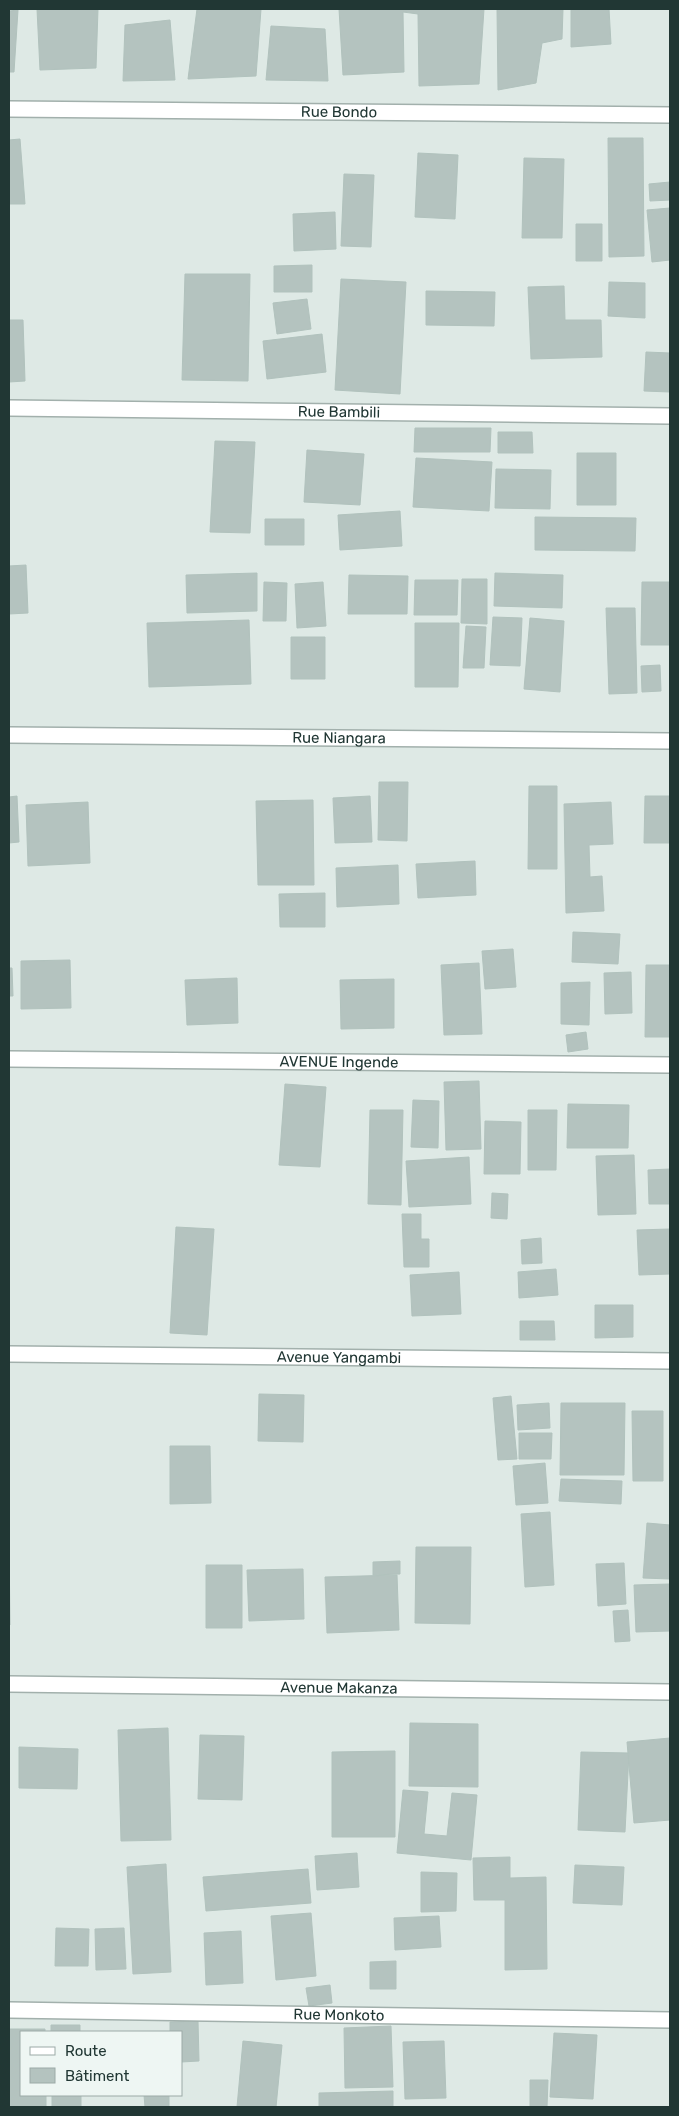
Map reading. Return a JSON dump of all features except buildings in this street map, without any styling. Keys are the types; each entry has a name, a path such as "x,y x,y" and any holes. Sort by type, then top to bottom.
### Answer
{"street":[{"name":"Rue Bondo","path":"9,109 670,115"},
{"name":"Rue Bambili","path":"9,408 670,416"},
{"name":"Rue Niangara","path":"9,735 670,741"},
{"name":"AVENUE Ingende","path":"9,1059 670,1065"},
{"name":"Avenue Yangambi","path":"9,1354 670,1361"},
{"name":"Avenue Makanza","path":"9,1684 670,1692"},
{"name":"Rue Monkoto","path":"9,2010 670,2020"}]}
